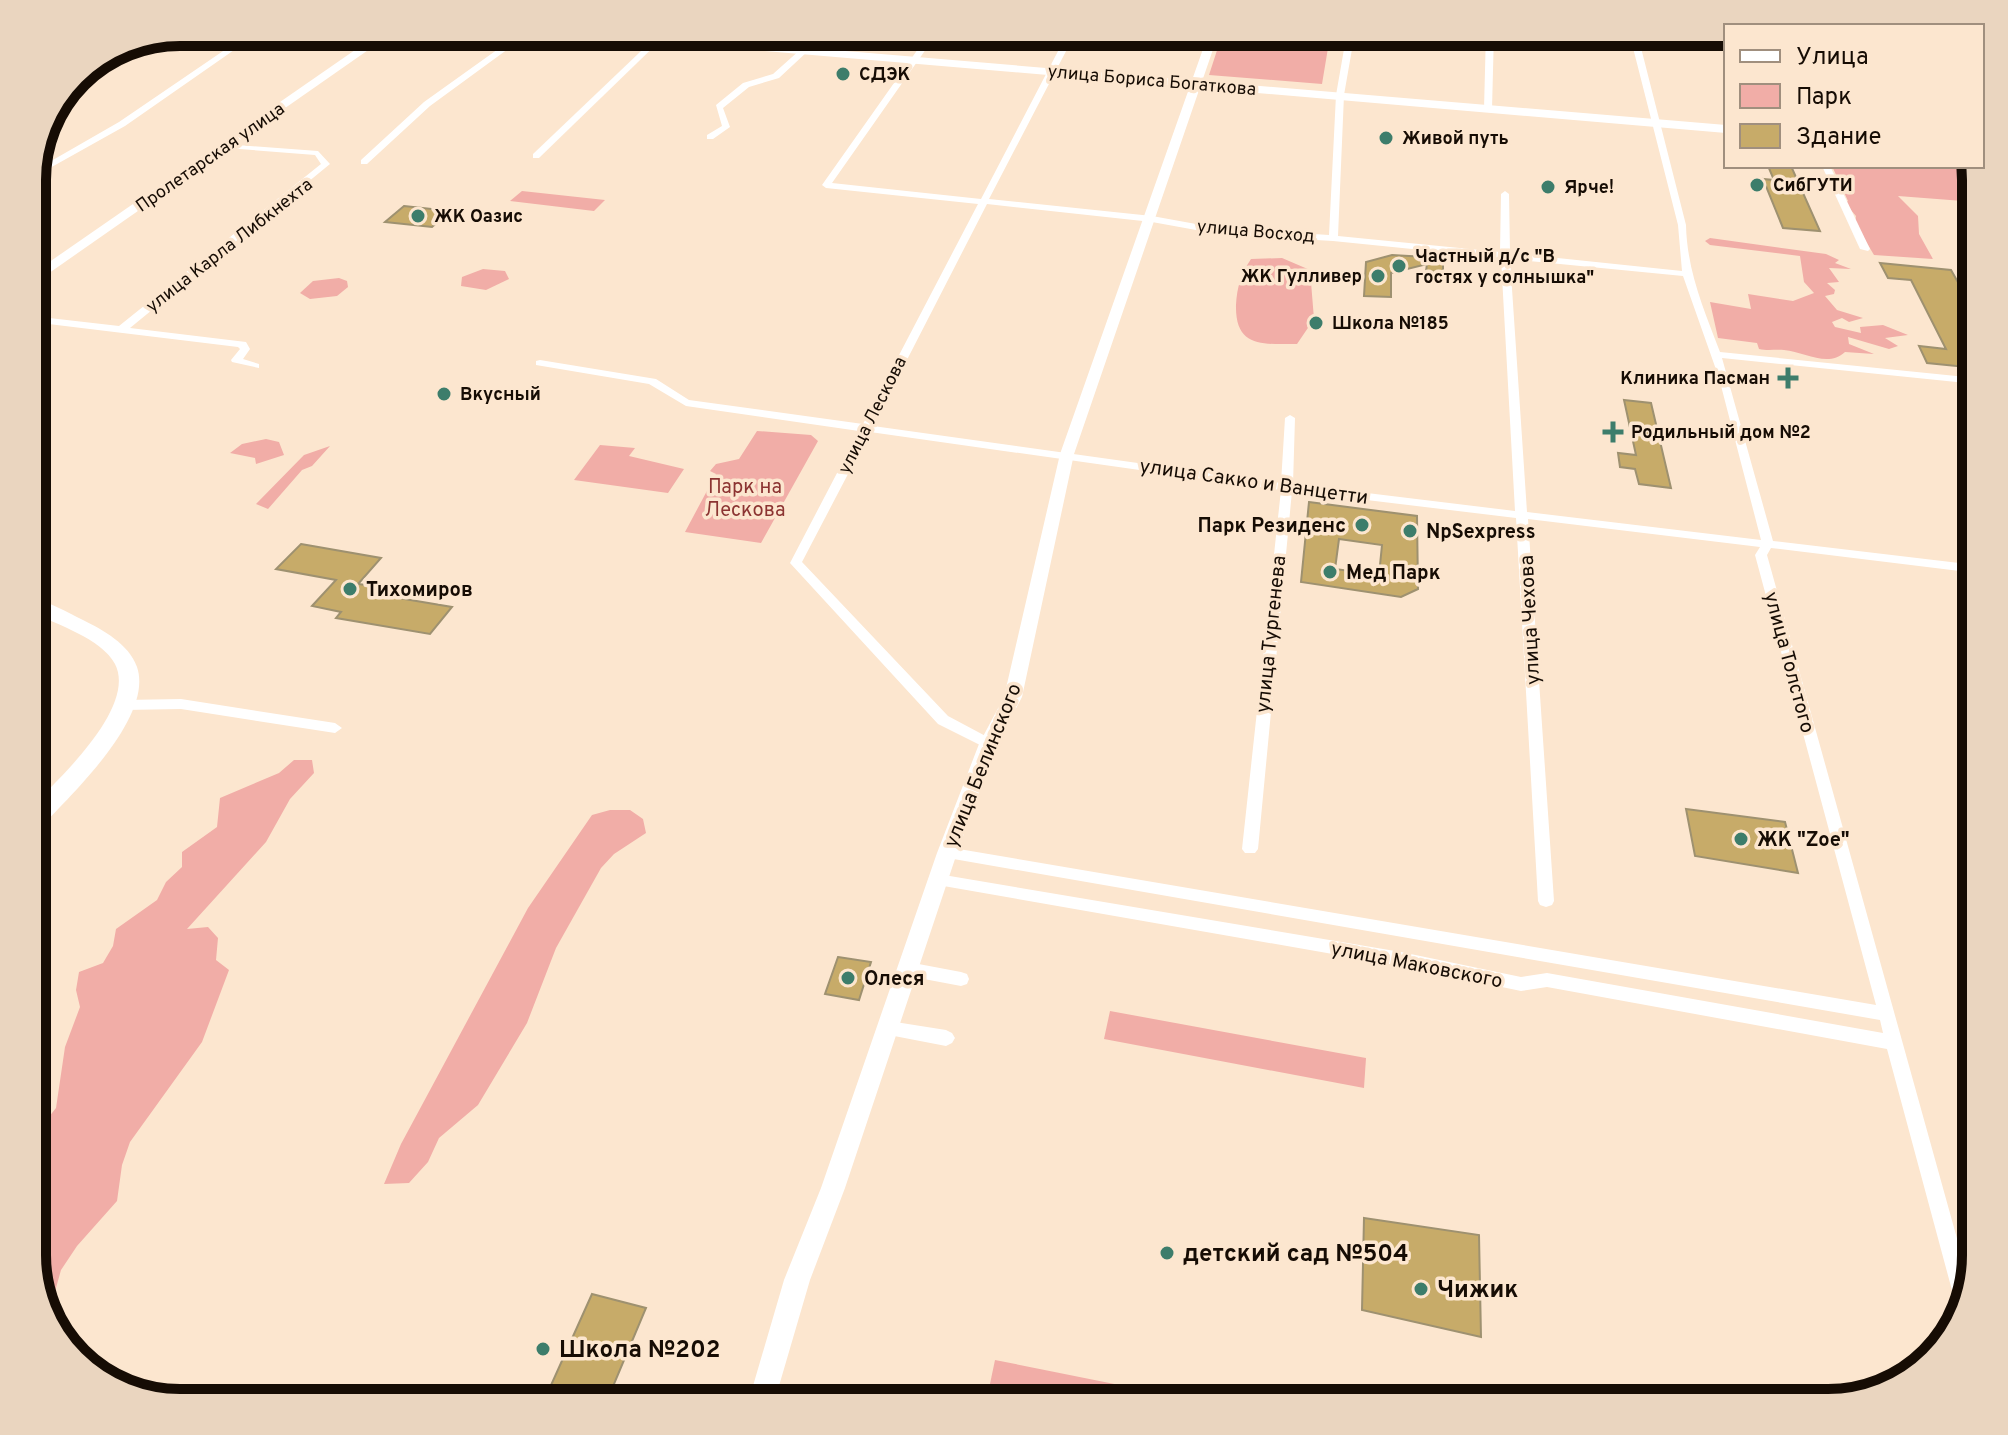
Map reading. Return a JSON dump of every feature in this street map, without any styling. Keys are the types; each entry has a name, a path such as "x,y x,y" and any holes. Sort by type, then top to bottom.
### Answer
{"main road":[{"name":"Пролетарская улица","path":"46,271 368,46"},
{"name":"улица Бориса Богаткова","path":"754,46 1724,129"},
{"path":"46,611 104,642 126,664 130,681 125,700 102,742 46,806"}],"street":[{"path":"47,167 122,124 236,46"},
{"path":"364,162 427,104 508,46"},
{"path":"536,156 650,46"},
{"path":"779,49 782,46"},
{"path":"913,60 924,46"},
{"name":"улица Лескова","path":"988,744 943,720 796,563 1064,46"},
{"name":"улица Белинского","path":"765,1389 797,1280 889,1028 947,853 988,744 1013,697 1067,454 1152,219 1198,84 1208,46"},
{"path":"1333,238 1340,95 1349,46"},
{"path":"1488,109 1490,46"},
{"name":"улица Толстого","path":"1637,46 1682,225 1681,244 1687,274 1723,375 1768,544 1760,552 1959,1280"},
{"path":"710,137 726,127 719,107 746,85 776,76 804,51"},
{"name":"улица Восход","path":"913,60 826,185 1152,219 1218,231 1333,238 1687,274"},
{"name":"улица Карла Либкнехта","path":"121,330 326,164 318,153 227,146"},
{"path":"1827,168 1865,249"},
{"name":"улица Чехова","path":"1505,194 1505,255 1546,901"},
{"path":"46,321 242,344 245,349 236,360 255,366"},
{"path":"1714,354 1962,380"},
{"name":"улица Сакко и Ванцетти","path":"540,363 652,381 686,403 1287,487 1962,567"},
{"name":"улица Тургенева","path":"1250,849 1287,487 1290,418"},
{"path":"125,700 181,704 335,728"},
{"path":"947,853 1886,1014"},
{"name":"улица Маковского","path":"938,880 1385,956 1521,984 1547,980 1895,1043"},
{"path":"908,969 961,979"},
{"path":"889,1028 946,1038"}],"green space":[{"path":"1218,46 1328,46 1322,84 1209,75"},
{"path":"1833,168 1961,168 1962,201 1898,196 1918,216 1919,234 1933,259 1874,255 1855,223 1856,216 1845,203 1848,201"},
{"path":"522,191 605,200 594,211 510,201"},
{"path":"1710,238 1826,254 1839,260 1835,263 1851,269 1829,268 1839,282 1827,283 1835,290 1834,294 1825,296 1837,310 1863,318 1849,322 1842,318 1832,322 1835,327 1861,333 1860,327 1883,325 1908,335 1885,338 1898,346 1889,349 1848,337 1849,344 1874,354 1845,352 1831,359 1784,350 1759,349 1757,343 1718,338 1710,302 1751,309 1748,294 1793,301 1814,293 1804,282 1800,256 1710,245 1705,241"},
{"path":"1282,258 1310,270 1314,319 1297,344 1253,341 1240,329 1237,319 1240,281 1251,259"},
{"path":"483,269 505,271 509,279 486,290 461,286 462,277"},
{"path":"339,278 347,281 348,287 337,296 310,299 300,293 313,281"},
{"name":"Парк на Лескова","path":"757,431 811,435 818,441 761,543 685,532 716,474 710,471 716,464 739,459"},
{"path":"266,439 279,442 284,455 256,464 255,458 230,453 242,444"},
{"path":"600,445 635,448 629,456 684,469 668,493 574,480"},
{"path":"330,446 312,466 302,470 268,509 256,504 304,455"},
{"path":"294,760 312,760 314,773 290,799 266,842 187,929 208,927 218,938 216,960 229,970 202,1042 130,1142 122,1165 117,1201 77,1246 61,1270 53,1297 46,1263 46,1120 56,1108 65,1047 80,1007 76,990 79,972 103,963 113,946 116,929 157,900 166,882 182,867 182,852 217,827 220,798 279,773"},
{"path":"610,810 630,810 643,819 646,833 614,854 601,868 556,948 527,1023 478,1105 439,1138 428,1162 409,1183 384,1184 401,1144 528,908 592,815"},
{"path":"1110,1011 1366,1058 1364,1088 1104,1039"},
{"path":"995,1360 1139,1389 989,1389"}],"building":[{"path":"1769,168 1792,168 1820,231 1783,228 1763,179 1774,180"},
{"name":"ЖК Оазис","path":"404,206 450,211 432,227 385,222"},
{"name":"ЖК Гулливер","path":"1392,255 1443,258 1443,272 1426,271 1427,264 1391,273 1391,297 1364,296 1366,262"},
{"path":"1880,263 1951,270 1962,289 1962,367 1927,363 1919,346 1946,349 1911,280 1888,278"},
{"name":"Родильный дом №2","path":"1624,400 1651,403 1671,488 1639,484 1635,469 1620,467 1618,453 1636,455"},
{"path":"1309,502 1417,516 1418,589 1401,597 1301,582","holes":["1339,539 1382,545 1379,575 1335,569"]},
{"name":"Тихомиров","path":"301,544 381,558 358,584 374,586 369,593 452,607 430,634 336,618 341,612 312,606 336,580 276,569"},
{"name":"ЖК \"Zoe\"","path":"1686,809 1785,822 1798,873 1695,856"},
{"name":"Олеся","path":"838,957 871,962 859,1000 825,994"},
{"name":"Чижик","path":"1364,1218 1479,1235 1481,1337 1362,1310"},
{"name":"Школа №202","path":"592,1294 646,1308 612,1389 549,1389"}],"place":[{"name":"СДЭК","path":"843,74"},
{"name":"Живой путь","path":"1386,138"},
{"name":"СибГУТИ","path":"1757,185"},
{"name":"Ярче!","path":"1548,187"},
{"name":"ЖК Оазис","path":"418,216"},
{"name":"Частный д/c \"В гостях у солнышка\"","path":"1399,266"},
{"name":"ЖК Гулливер","path":"1378,276"},
{"name":"Школа №185","path":"1316,323"},
{"name":"Клиника Пасман","path":"1788,378"},
{"name":"Вкусный","path":"444,394"},
{"name":"Родильный дом №2","path":"1613,432"},
{"name":"Парк Резиденс","path":"1362,525"},
{"name":"NpSexpress","path":"1410,531"},
{"name":"Мед Парк","path":"1330,572"},
{"name":"Тихомиров","path":"350,589"},
{"name":"ЖК \"Zoe\"","path":"1741,839"},
{"name":"Олеся","path":"848,978"},
{"name":"детский сад №504","path":"1167,1253"},
{"name":"Чижик","path":"1421,1289"},
{"name":"Школа №202","path":"543,1349"}]}
